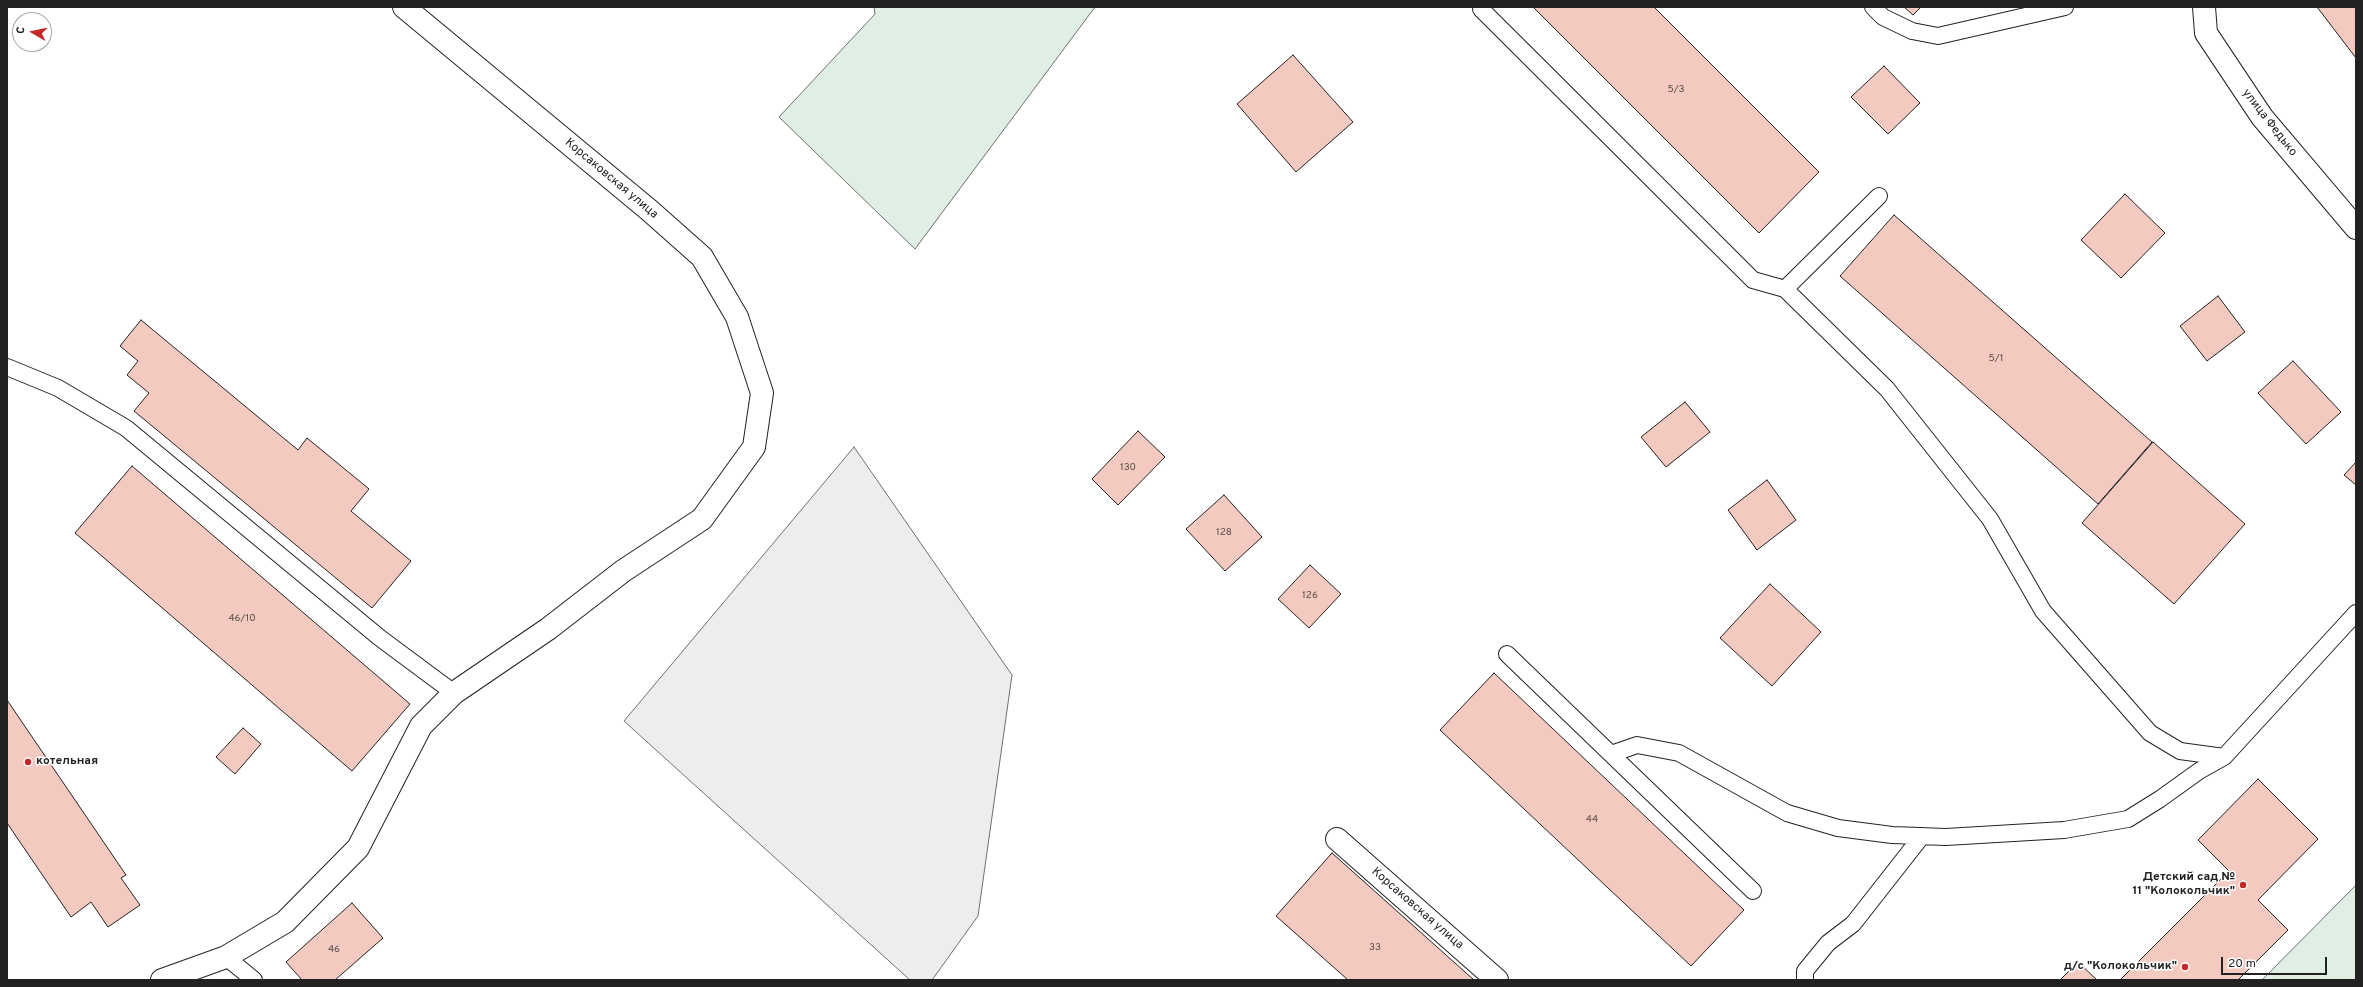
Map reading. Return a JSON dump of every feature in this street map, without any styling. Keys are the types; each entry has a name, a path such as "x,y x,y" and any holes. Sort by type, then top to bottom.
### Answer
{"street":[{"name":"Корсаковская улица","path":"404,7 649,210 702,257 737,317 762,393 754,447 702,519 623,571 548,630 454,693"},
{"name":"улица Федько","path":"2204,7 2206,33 2262,117 2356,228"},
{"path":"162,980 226,957 285,922 358,848 421,726 454,693"},
{"name":"Корсаковская улица","path":"1337,839 1497,980"}],"lane":[{"path":"1873,7 1883,17 1912,31 1938,36 2065,7"},
{"path":"1481,9 1753,280 1785,289 1887,389 1990,519 2042,611 2150,733 2180,751 2224,757"},
{"path":"1785,289 1879,196"},
{"path":"7,367 58,388 126,428 380,638 454,693"},
{"path":"1612,754 1637,745 1679,753 1788,813 1838,828 1892,835 1995,835 2064,830 2128,819 2160,799 2199,770 2224,757 2356,613"},
{"path":"1507,654 1753,890"},
{"path":"1805,980 1805,972 1828,943 1853,924 1922,836"},
{"path":"226,957 254,980"}],"green space":[{"path":"874,7 1095,7 915,249 779,117 875,14"},
{"path":"2356,885 2356,980 2262,980"}],"shaded area":[{"path":"854,447 1012,675 978,916 932,980 910,980 624,721"}],"building":[{"path":"1533,7 1654,7 1819,172 1759,233"},
{"path":"1904,7 1921,7 1913,15"},
{"path":"2317,7 2356,7 2356,58"},
{"path":"1293,55 1353,122 1296,172 1237,104"},
{"path":"1884,66 1920,103 1888,134 1851,97"},
{"path":"2125,194 2165,233 2121,278 2081,240"},
{"path":"1894,215 2152,442 2098,504 1840,276"},
{"path":"2218,296 2245,332 2207,361 2180,326"},
{"path":"141,320 298,450 307,438 369,489 351,511 411,561 372,608 134,411 149,393 127,375 138,361 120,346"},
{"path":"2293,361 2341,412 2306,444 2258,393"},
{"path":"1685,402 1710,432 1666,467 1641,437"},
{"path":"1138,431 1165,457 1118,505 1092,479"},
{"path":"2153,442 2245,524 2174,604 2082,523"},
{"path":"2356,462 2356,485 2344,475"},
{"path":"132,466 410,704 352,771 75,533"},
{"path":"1767,480 1796,520 1757,550 1728,510"},
{"path":"1224,495 1262,537 1225,571 1186,529"},
{"path":"1310,565 1341,594 1309,628 1278,599"},
{"path":"1770,584 1821,632 1772,686 1720,638"},
{"path":"1494,673 1744,910 1691,966 1440,730"},
{"name":"котельная","path":"7,700 126,875 121,878 140,905 108,927 91,902 71,917 7,823"},
{"path":"243,728 261,744 235,774 216,757"},
{"name":"Детский сад № 11 \"Колокольчик\"","path":"2258,779 2318,839 2258,900 2288,930 2238,980 2120,980 2229,871 2198,840"},
{"path":"1332,853 1474,980 1348,980 1276,916"},
{"path":"352,903 383,938 335,980 302,980 286,962"},
{"path":"2078,962 2097,980 2060,980"}],"place":[{"name":"котельная","path":"28,762"},
{"name":"Детский сад № 11 \"Колокольчик\"","path":"2243,885"},
{"name":"д/с \"Колокольчик\"","path":"2185,967"}]}
